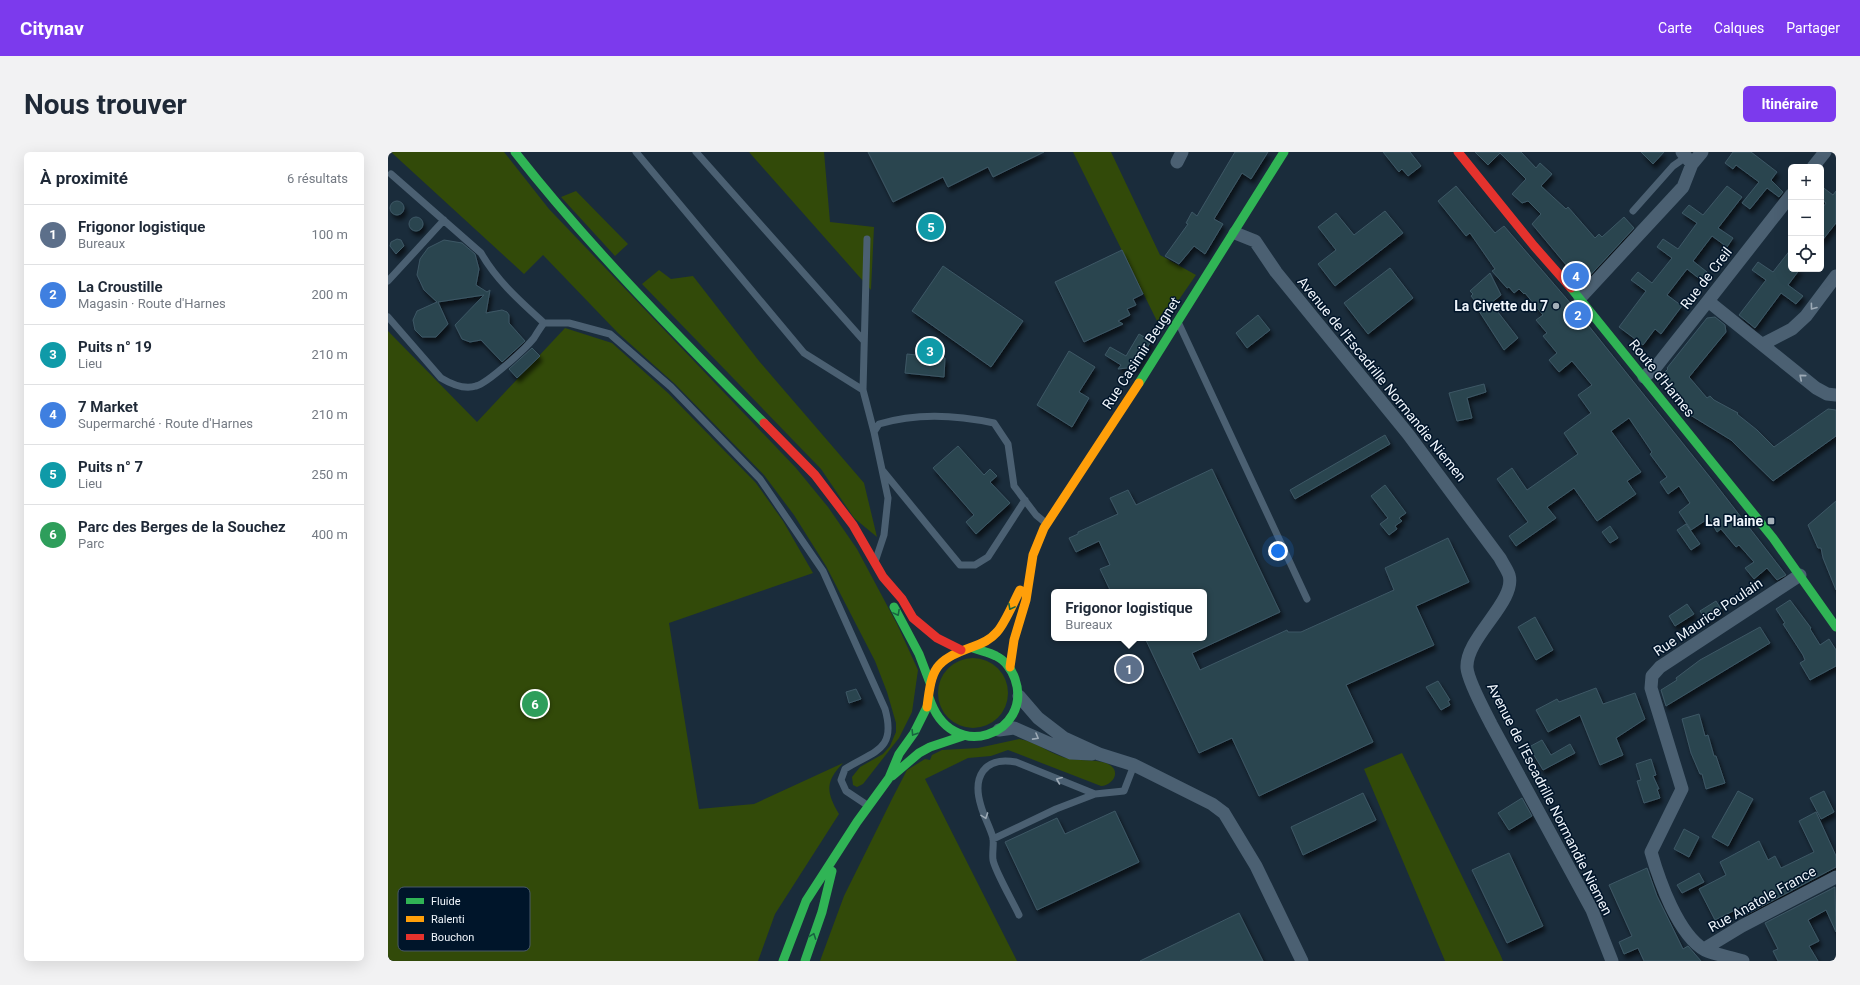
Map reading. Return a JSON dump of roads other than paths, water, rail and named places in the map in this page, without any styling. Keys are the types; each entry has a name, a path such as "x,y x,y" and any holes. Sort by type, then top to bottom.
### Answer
{"main road":[{"path":"515,152 554,202 633,288 816,475 852,525 883,577 892,602 919,654 930,683"},
{"name":"Rue Casimir Beugnet","path":"1029,572 1033,555 1047,524 1235,233 1284,152"},
{"name":"Route d'Harnes","path":"1458,152 1534,246 1580,298 1644,377 1800,575 1836,627"},
{"path":"783,961 806,901 889,778 899,754 914,733 927,710 930,683 934,672 941,662 950,655 961,650 973,648 997,633 1029,572"},
{"path":"1010,667 1014,640 1026,600 1029,572"},
{"path":"883,577 902,599 913,618 937,638 961,650"},
{"path":"889,778 925,750 963,736 982,736 999,730 1009,721 1018,703 1019,696 1017,680 1010,667 1000,656 987,650 973,648"},
{"path":"929,698 933,711 940,722 951,731 963,736"},
{"path":"805,961 822,912 836,856"}],"street":[{"path":"1580,298 1683,188 1687,158 1702,152"},
{"path":"1815,164 1825,152"},
{"name":"Rue de Creil","path":"1644,377 1654,368 1708,302 1788,199"},
{"name":"Avenue de l'Escadrille Normandie Niemen","path":"1235,233 1254,241 1276,272 1408,434 1500,558 1507,570 1510,576 1508,593 1470,650 1467,668 1476,694 1491,724 1592,910 1612,961"},
{"path":"1763,344 1792,329 1806,316 1836,276"},
{"path":"1708,302 1763,344 1816,388 1827,394 1836,395"},
{"name":"Rue Maurice Poulain","path":"1704,949 1685,931 1660,884 1651,852 1682,789 1651,688 1652,676 1660,667 1800,575"},
{"path":"1019,696 1046,726 1064,738 1099,754 1134,765 1212,804 1224,813 1256,866 1302,961"},
{"path":"999,730 1014,728 1052,746 1071,753 1099,754"},
{"name":"Rue Anatole France","path":"1704,949 1742,926 1836,877"},
{"path":"1704,949 1743,961"}],"lane":[{"path":"636,152 804,353 863,390"},
{"path":"696,152 864,341"},
{"path":"1633,211 1674,166 1687,158"},
{"path":"391,174 481,253 491,270 515,296 544,322 569,323 610,334 665,383 760,479 823,571 885,709 888,720 888,732 880,749 871,756 853,764 842,774 842,785 846,791 869,806"},
{"path":"388,281 444,220"},
{"path":"867,239 863,390 874,432 888,498 884,535 875,563"},
{"path":"388,317 441,378 451,384 468,387 483,384 495,374 533,339 544,322"},
{"path":"1178,322 1307,599"},
{"path":"874,432 879,424 899,418 967,417 994,423 1008,444 1014,486 1036,515 1047,524"},
{"path":"882,469 960,565 975,565 988,557 1025,500"},
{"path":"1019,915 993,860 993,839 978,792 979,780 982,772 986,766 995,762 1006,760 1016,762 1095,794"},
{"path":"993,839 1056,809 1095,794 1124,791 1134,765"}],"place":[{"name":"Puits n° 7","path":"931,227"},
{"name":"7 Market","path":"1576,276"},
{"name":"La Civette du 7","path":"1556,306"},
{"name":"La Croustille","path":"1578,315"},
{"name":"Puits n° 19","path":"930,351"},
{"name":"La Plaine","path":"1771,521"},
{"name":"Frigonor logistique","path":"1129,669"},
{"name":"Parc des Berges de la Souchez","path":"535,704"}]}
